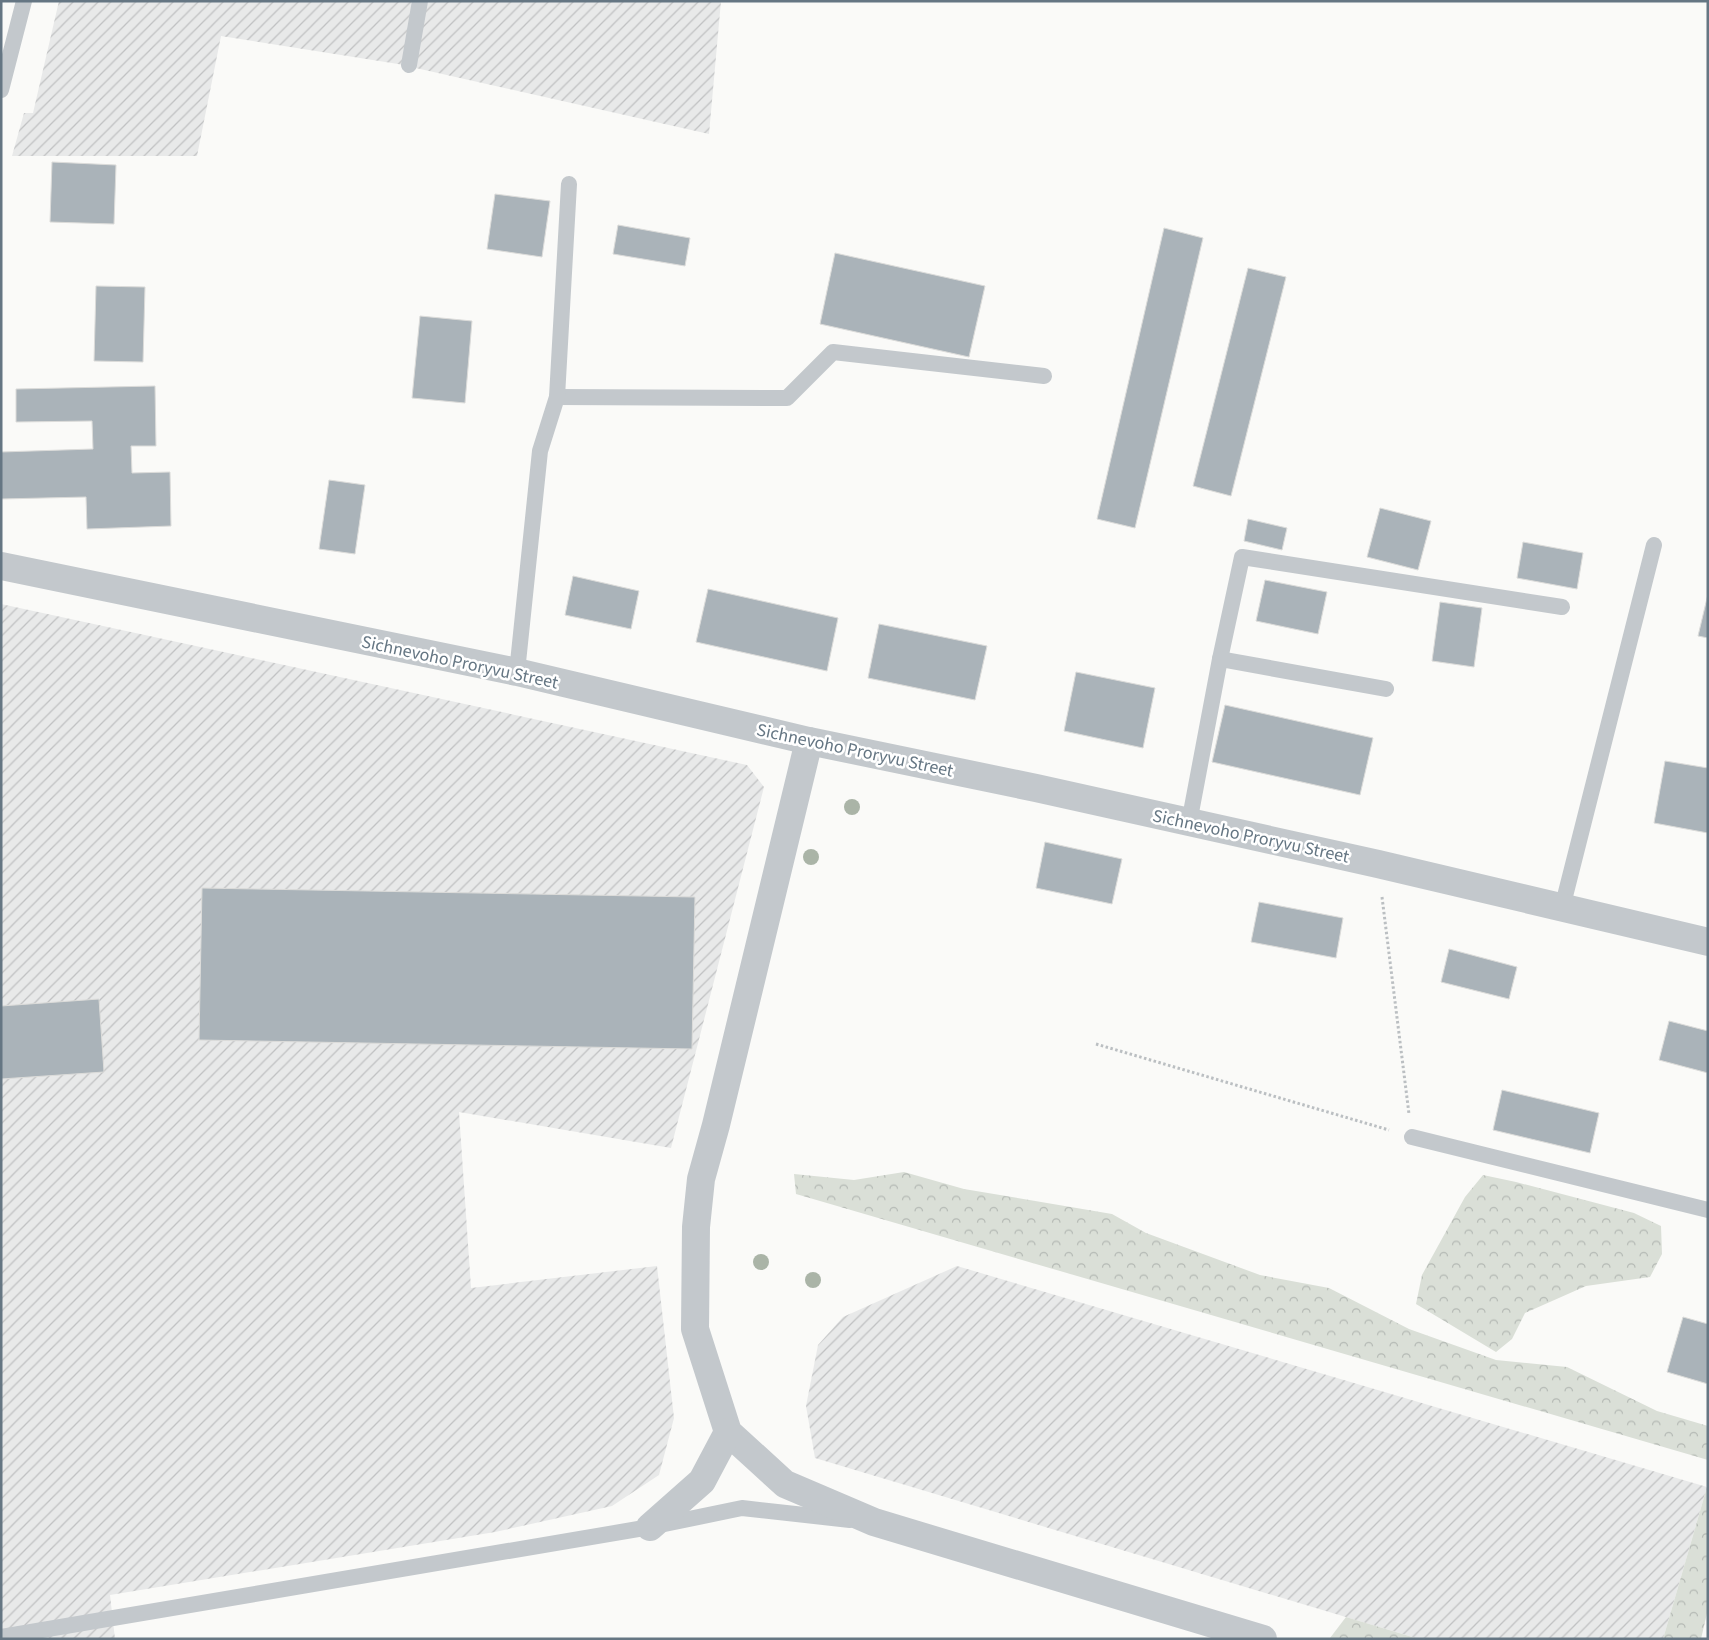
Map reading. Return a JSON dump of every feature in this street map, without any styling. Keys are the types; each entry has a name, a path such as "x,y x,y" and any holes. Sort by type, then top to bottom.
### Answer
{"street":[{"name":"Sichnevoho Proryvu Street","path":"1,566 517,672 810,741 1036,788 1378,864 1708,942"},
{"path":"810,741 716,1125 701,1179 696,1227 696,1329 728,1432 785,1484 874,1522 1263,1639"},
{"path":"650,1527 702,1481 728,1432"}],"lane":[{"path":"1,90 24,1"},
{"path":"409,66 420,1"},
{"path":"517,672 540,451 558,397 569,184"},
{"path":"558,397 787,398 833,352 1044,376"},
{"path":"1562,908 1654,545"},
{"path":"1189,823 1220,659 1242,557 1562,607"},
{"path":"1220,659 1386,689"},
{"path":"1412,1137 1708,1210"},
{"path":"1,1637 650,1527 742,1508 874,1522"}],"path":[{"path":"1096,1044 1412,1137 1378,864"}],"shaded area":[{"path":"59,1 721,1 709,134 398,64 221,36 197,156 12,156 24,113 33,113"},
{"path":"1,604 747,765 764,787 671,1148 459,1112 471,1288 657,1266 674,1418 659,1475 612,1506 495,1532 110,1595 115,1639 1,1639"},
{"path":"957,1266 1707,1487 1663,1639 1419,1639 815,1458 806,1406 818,1345 843,1317"}],"green space":[{"path":"904,1172 964,1189 1112,1214 1146,1233 1260,1275 1329,1288 1409,1329 1496,1360 1567,1367 1657,1411 1708,1426 1708,1460 796,1194 794,1174 854,1180"},
{"path":"1483,1175 1634,1213 1661,1226 1662,1254 1650,1277 1586,1286 1525,1313 1512,1339 1496,1352 1416,1304 1422,1275 1465,1197"},
{"path":"1707,1487 1708,1609 1701,1639 1663,1639"},
{"path":"1346,1617 1419,1639 1330,1638"}],"building":[{"path":"52,162 116,165 114,224 50,222"},
{"path":"495,194 550,201 542,257 487,249"},
{"path":"618,225 690,238 685,266 613,254"},
{"path":"1164,228 1203,238 1135,528 1097,519"},
{"path":"835,253 985,286 969,357 820,324"},
{"path":"1248,268 1286,277 1231,496 1193,486"},
{"path":"96,286 145,287 143,362 94,361"},
{"path":"420,316 472,321 465,403 412,398"},
{"path":"155,386 156,446 131,446 132,473 170,472 171,526 87,529 86,497 1,499 1,452 93,449 92,421 16,422 16,389"},
{"path":"329,480 365,485 355,554 319,549"},
{"path":"1380,508 1431,521 1418,570 1367,557"},
{"path":"1248,519 1287,528 1282,550 1244,541"},
{"path":"1523,542 1583,553 1577,589 1517,578"},
{"path":"573,576 639,591 631,629 565,615"},
{"path":"1265,580 1327,592 1318,634 1256,621"},
{"path":"708,589 838,618 827,671 696,642"},
{"path":"1708,594 1708,638 1698,636"},
{"path":"1440,602 1482,608 1474,667 1432,661"},
{"path":"879,624 987,646 975,700 868,678"},
{"path":"1076,672 1155,688 1143,748 1064,731"},
{"path":"1225,705 1373,738 1360,795 1212,762"},
{"path":"1665,761 1708,768 1708,833 1654,823"},
{"path":"1045,842 1122,859 1112,904 1036,888"},
{"path":"202,888 695,897 692,1049 199,1040"},
{"path":"1259,902 1343,918 1336,958 1251,942"},
{"path":"1449,949 1517,967 1509,999 1441,982"},
{"path":"99,999 104,1072 1,1079 1,1006"},
{"path":"1669,1021 1708,1031 1708,1073 1659,1060"},
{"path":"1502,1090 1599,1113 1590,1153 1493,1130"},
{"path":"1683,1317 1708,1324 1708,1384 1667,1372"}]}
